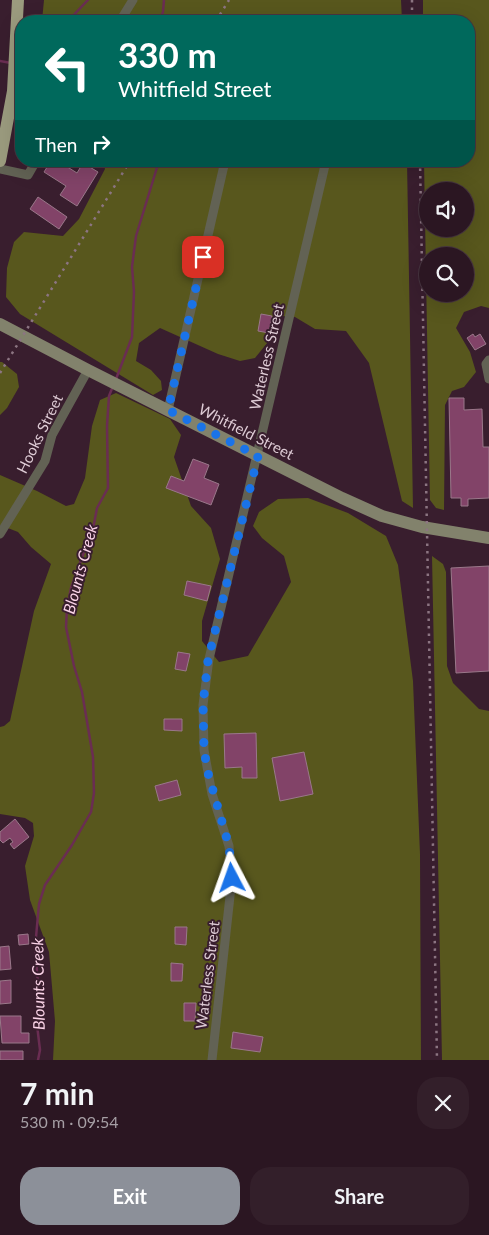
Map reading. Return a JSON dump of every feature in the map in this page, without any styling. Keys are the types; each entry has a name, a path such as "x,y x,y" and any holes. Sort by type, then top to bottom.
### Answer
{"main road":[{"path":"17,15 18,0"},
{"path":"0,161 13,91 15,55"},
{"name":"Whitfield Street","path":"0,324 258,456 382,516 422,527 489,538"}],"street":[{"path":"123,15 132,0"},
{"path":"0,169 28,176 33,167"},
{"path":"168,410 224,167"},
{"name":"Waterless Street","path":"212,1060 232,878 229,846 208,773 204,750 203,704 208,660 258,456 325,167"},
{"path":"489,360 486,364 489,379"},
{"name":"Hooks Street","path":"0,534 46,461 52,435 88,370"}],"shaded area":[{"path":"44,0 401,0 402,15 43,15"},
{"path":"423,0 489,0 489,308 481,306 464,312 456,328 470,352 476,372 464,387 452,391 445,405 444,510 436,508 430,500 426,302 474,302 474,247 426,247 425,237 474,237 474,182 424,182 424,167 475,167 475,15 423,15"},
{"path":"104,167 407,167 413,508 402,501 369,363 346,331 315,329 295,317 281,316 272,337 255,358 240,361 218,354 160,328 139,343 136,361 151,370 161,381 162,390 153,395 20,314 6,297 7,268 14,242 24,232 63,236 79,219"},
{"path":"0,362 17,374 19,387 7,408 0,415"},
{"path":"116,393 170,419 181,435 174,457 191,506 211,528 220,559 202,621 202,641 219,662 248,656 291,582 284,556 262,538 253,526 259,512 278,499 308,498 348,513 386,536 398,565 413,681 420,854 421,1060 53,1060 55,1021 49,952 30,900 25,866 34,836 33,823 25,818 0,814 0,727 10,721 34,611 51,564 31,547 18,532 0,525 0,475 66,506 74,504 85,478 92,426 100,400"},
{"path":"432,556 443,564 446,572 447,666 453,683 479,709 489,711 489,1060 442,1060"}],"building":[{"path":"47,167 68,167 77,173 81,167 90,167 98,172 77,206 60,195 66,186 44,172"},
{"path":"38,197 67,217 59,229 30,209"},
{"path":"261,314 272,316 269,333 258,331"},
{"path":"473,334 475,337 480,334 486,344 475,350 467,338"},
{"path":"449,398 464,398 464,410 482,409 483,447 489,447 489,498 468,499 468,506 461,506 461,498 451,498"},
{"path":"193,459 209,465 204,478 219,484 211,505 166,488 171,476 184,481"},
{"path":"489,566 489,671 456,673 451,568"},
{"path":"187,581 211,586 207,601 184,595"},
{"path":"178,652 190,654 186,671 175,669"},
{"path":"164,719 182,719 182,731 164,730"},
{"path":"256,733 257,778 242,778 242,767 225,768 224,734"},
{"path":"304,752 313,794 280,801 272,758"},
{"path":"177,780 181,795 159,801 155,786"},
{"path":"15,819 29,837 14,849 10,844 13,842 10,838 3,843 0,840 0,832"},
{"path":"175,927 187,927 186,945 175,944"},
{"path":"28,934 29,944 19,945 18,935"},
{"path":"9,946 11,969 0,970 0,947"},
{"path":"171,963 183,964 182,981 171,981"},
{"path":"11,980 11,1003 0,1004 0,981"},
{"path":"184,1003 196,1003 195,1021 184,1021"},
{"path":"0,1016 21,1016 21,1033 29,1033 29,1043 2,1043"},
{"path":"233,1032 263,1037 260,1052 231,1048"},
{"path":"0,1051 23,1051 23,1060 0,1060"}],"waterway":[{"path":"74,15 88,0"},
{"name":"Blounts Creek","path":"162,15 164,0"},
{"path":"0,61 11,63"},
{"name":"Blounts Creek","path":"116,379 132,337 134,292 132,267 136,236 157,167"},
{"name":"Blounts Creek","path":"38,1060 40,1050 37,1025 40,1008 35,948 39,904 45,885 72,845 91,812 94,793 93,757 82,692 74,666 66,627 71,588 94,524 97,508 108,488 107,426 109,396 113,386"}],"railway":[{"path":"220,15 229,0"},
{"path":"412,0 412,15"},
{"path":"0,373 126,167"},
{"path":"420,167 437,1060"}],"route":[{"path":"203,257 168,410 258,456 208,660 203,704 202,728 204,750 212,794 229,846 232,878"}]}
